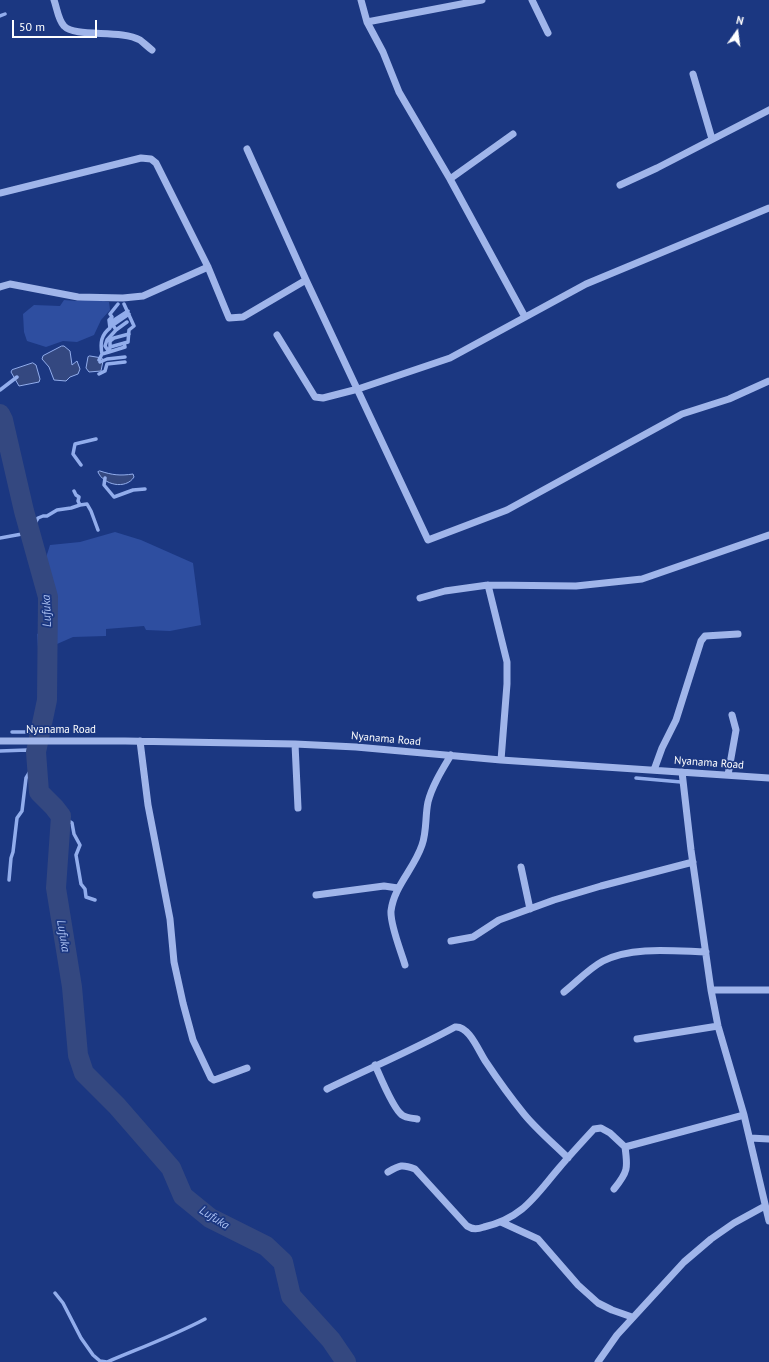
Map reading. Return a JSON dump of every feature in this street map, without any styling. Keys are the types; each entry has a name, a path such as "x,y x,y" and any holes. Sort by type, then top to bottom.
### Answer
{"street":[{"path":"54,0 60,20 63,26 67,29 86,33 99,32 129,36 140,40 152,50"},
{"path":"361,0 367,22 384,52 399,92 450,179 525,318"},
{"path":"367,22 482,0"},
{"path":"532,0 548,33"},
{"path":"693,74 712,139"},
{"path":"620,185 657,168 769,110"},
{"path":"450,179 513,134"},
{"path":"247,149 306,280 428,540 507,510 682,414 729,399 769,381"},
{"path":"0,193 141,158 151,159 156,163 208,267 230,318 244,317 306,280"},
{"path":"276,336 315,397 322,398 358,389 450,358 586,284 769,208"},
{"path":"0,287 10,284 78,297 123,298 143,296 208,267"},
{"path":"420,598 444,590 488,585 576,586 642,579 769,535"},
{"path":"488,585 507,662 507,684 501,760"},
{"path":"654,770 662,748 676,720 701,641 705,636 738,634"},
{"path":"728,775 736,730 732,715"},
{"name":"Nyanama Road","path":"0,741 140,741 296,744 356,747 501,760 769,778"},
{"path":"140,741 148,805 170,919 174,962 192,1040 211,1078 214,1080 247,1068"},
{"path":"296,744 298,808"},
{"path":"405,965 391,919 393,900 422,845 426,829 428,803 435,784 451,755"},
{"path":"682,772 711,990 718,1026 744,1115 769,1221"},
{"path":"451,941 472,937 499,920 530,909 601,886 693,862"},
{"path":"521,866 530,909"},
{"path":"316,895 384,886 398,888"},
{"path":"564,992 587,972 613,956 632,952 706,952"},
{"path":"711,990 769,990"},
{"path":"637,1039 718,1026"},
{"path":"327,1089 375,1065 425,1043 455,1027 463,1028 486,1063 525,1115 568,1158"},
{"path":"375,1065 385,1089 401,1115 417,1119"},
{"path":"625,1147 744,1115"},
{"path":"388,1172 402,1165 415,1169 471,1228 475,1229 501,1222 513,1216 528,1205 594,1129 601,1128 610,1133 625,1147 625,1174 614,1189"},
{"path":"750,1138 769,1140"},
{"path":"598,1362 617,1335 672,1274 700,1248 734,1223 765,1206"},
{"path":"501,1222 538,1240 578,1285 598,1303 632,1318"}],"shaded area":[{"path":"92,299 109,302 110,310 101,320 94,335 77,342 63,341 46,347 27,341 24,332 23,314 34,305 60,306 64,300 76,301"},
{"path":"62,346 70,351 72,365 77,361 80,369 78,374 70,377 66,381 54,380 49,367 42,359 43,356"},
{"path":"88,357 102,358 103,361 101,371 89,372 86,368"},
{"path":"33,363 36,365 40,379 39,382 19,386 11,372 12,370"},
{"path":"100,471 116,475 133,474 134,477 126,484 120,485 109,483 98,472"},
{"path":"115,532 141,540 193,563 201,625 170,631 146,630 144,626 106,629 106,636 73,637 41,651 38,649 37,634 42,631 44,606 43,567 50,545 80,542"}],"waterway":[{"path":"0,16 5,14"},
{"path":"102,354 102,340 105,333 110,328 109,320 112,317 110,314 118,304"},
{"path":"99,360 102,354 109,352 110,347 128,342 129,330 134,326 124,304"},
{"path":"112,326 113,325 111,322 128,311"},
{"path":"124,343 125,347 109,352 105,346 107,340 116,330 113,325 129,314"},
{"path":"116,330 127,322"},
{"path":"110,347 110,341 114,338 129,334"},
{"path":"100,362 107,359 125,357"},
{"path":"99,374 105,371 107,364 125,362"},
{"path":"0,390 17,377"},
{"name":"Lufuka","path":"0,414 3,420 24,511 48,597 47,700 36,752 39,792 61,816 56,888 72,987 78,1055 84,1073 117,1106 171,1168 183,1196 210,1218 266,1246 283,1262 291,1296 331,1340 346,1362"},
{"path":"81,465 73,454 75,444 96,439"},
{"path":"105,478 104,485 114,497 133,490 145,489"},
{"path":"29,529 38,518 47,516 57,510 80,505 78,501 79,497 74,491"},
{"path":"80,505 87,504 98,530"},
{"path":"0,538 22,534 31,535"},
{"path":"12,732 39,732"},
{"path":"0,751 27,750 36,752"},
{"path":"9,880 17,818 22,811 26,778 37,760"},
{"path":"636,778 681,782"},
{"path":"61,816 72,823 74,834 80,845 76,855 81,884 85,889 86,897 95,900"},
{"path":"55,1293 63,1303 81,1338 93,1355 100,1361 107,1362 205,1319"}]}
